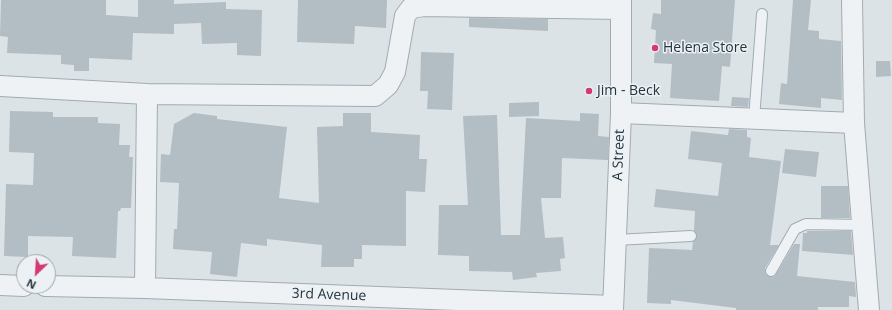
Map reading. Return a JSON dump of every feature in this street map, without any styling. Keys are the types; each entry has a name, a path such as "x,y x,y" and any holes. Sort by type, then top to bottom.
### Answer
{"street":[{"path":"852,0 854,123 869,310"},
{"path":"0,86 146,94 375,96 388,85 395,72 405,16 411,8 424,6 621,4"},
{"name":"A Street","path":"613,308 621,113 621,4"},
{"path":"145,288 146,94"},
{"path":"621,113 854,123"},
{"path":"0,285 16,286"},
{"name":"3rd Avenue","path":"56,286 145,288 613,308"}],"lane":[{"path":"754,119 762,14"},
{"path":"771,271 795,229 806,224 862,225"},
{"path":"616,240 691,236"}],"building":[{"path":"1,0 106,0 106,15 138,17 138,0 174,0 174,4 226,2 226,9 262,10 261,56 237,55 237,43 202,44 201,23 174,24 174,34 133,33 132,60 89,58 89,71 74,71 74,65 61,64 61,55 7,53 8,37 0,36"},
{"path":"298,0 387,0 386,28 355,26 354,44 297,42"},
{"path":"661,0 735,0 730,67 722,66 719,101 670,98 672,64 654,63 656,30 651,29 653,13 661,14"},
{"path":"793,0 811,0 808,30 819,31 819,39 841,41 842,100 821,98 821,108 779,104 781,83 787,84"},
{"path":"469,18 548,19 548,31 469,27"},
{"path":"421,52 454,53 452,110 427,109 428,91 420,91"},
{"path":"876,61 890,61 891,76 876,77"},
{"path":"732,97 749,98 748,107 731,106"},
{"path":"539,102 539,116 509,117 509,103"},
{"path":"10,111 53,112 53,117 98,117 98,123 120,124 119,145 130,145 129,157 133,157 131,208 121,208 120,211 118,211 116,258 72,256 73,237 28,236 28,254 16,254 16,256 4,256 6,184 33,185 34,153 9,152"},
{"path":"194,113 217,116 217,119 287,127 279,198 319,203 317,127 343,126 343,113 371,113 371,132 420,135 419,159 427,159 425,192 406,191 406,246 362,245 362,259 354,259 354,267 321,267 322,245 267,239 267,246 241,243 237,277 210,274 212,252 173,249 174,229 177,229 179,183 160,182 161,154 170,155 174,124"},
{"path":"580,113 599,114 598,136 609,137 608,160 562,158 561,198 541,198 545,238 563,237 565,258 560,259 561,271 536,273 537,277 513,280 512,272 469,271 469,256 438,255 439,205 468,205 463,116 497,115 501,235 520,235 526,118 580,121"},
{"path":"729,129 747,130 747,137 751,138 749,157 781,161 770,245 779,245 765,268 766,275 771,277 775,276 794,244 800,244 797,276 855,282 856,297 849,296 849,307 818,307 818,310 736,310 736,308 671,300 671,304 647,303 649,248 692,250 693,242 697,236 694,230 695,211 654,207 656,189 718,196 722,163 688,159 691,131 728,135"},
{"path":"785,149 819,152 816,177 782,173"},
{"path":"821,186 848,186 850,218 821,218"},
{"path":"807,231 851,231 853,255 802,251 803,233 807,233"}],"place":[{"name":"Helena Store","path":"655,48"},
{"name":"Jim - Beck","path":"589,91"}]}
